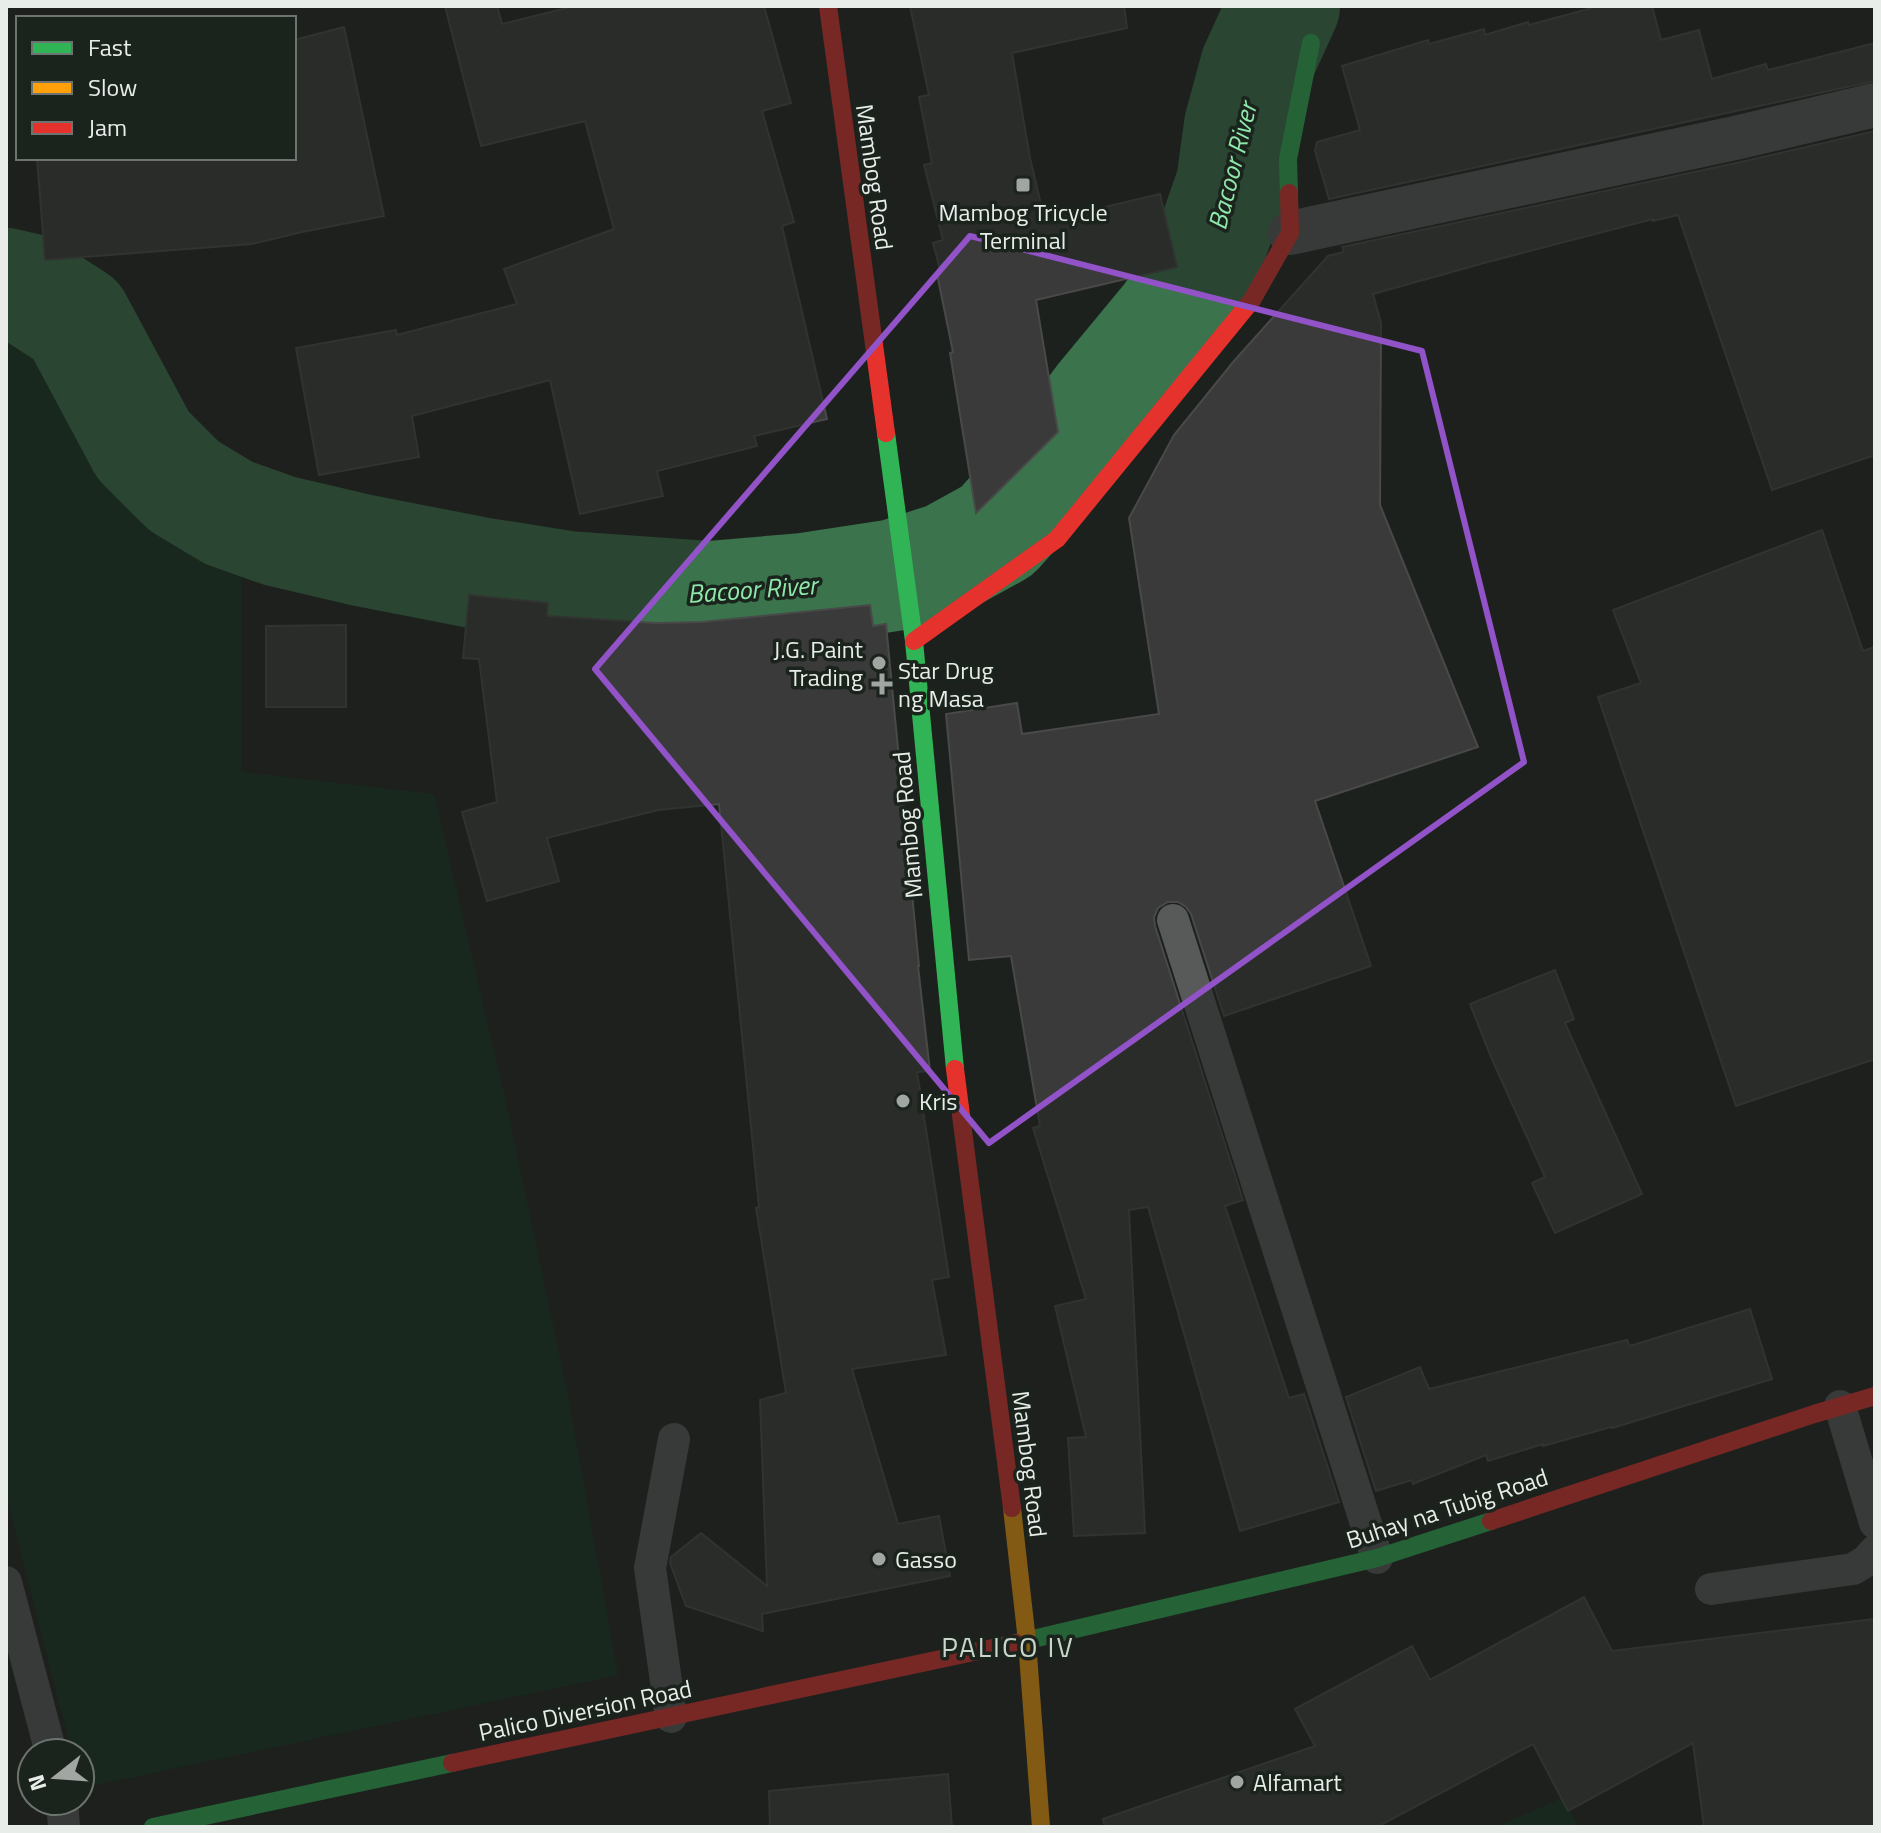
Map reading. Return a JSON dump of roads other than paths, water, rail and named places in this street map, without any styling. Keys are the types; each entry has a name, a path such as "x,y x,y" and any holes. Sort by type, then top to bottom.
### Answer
{"main road":[{"name":"Mambog Road","path":"828,6 914,641 953,1056 1027,1641 1041,1827"},
{"path":"914,641 1057,539 1252,300 1290,233 1288,159 1311,43"},
{"name":"Buhay na Tubig Road","path":"1027,1641 1377,1558 1875,1396"},
{"name":"Palico Diversion Road","path":"153,1827 1027,1641"}],"street":[{"path":"1290,233 1719,142 1875,105"}],"lane":[{"path":"1173,920 1377,1558"},
{"path":"1840,1406 1875,1523"},
{"path":"671,1717 650,1568 674,1439"},
{"path":"1711,1589 1853,1569 1875,1551"},
{"path":"6,1582 47,1737"}],"waterway":[{"name":"Bacoor River","path":"6,284 28,289 76,320 143,445 184,486 229,513 280,531 479,573 568,587 710,597 803,589 895,575 948,558 997,531 1038,485 1102,399 1169,318 1202,270 1232,184 1240,126 1256,67 1284,6"}],"place":[{"name":"Mambog Tricycle Terminal","path":"1023,185"},
{"name":"J.G. Paint Trading","path":"879,663"},
{"name":"Star Drug ng Masa","path":"882,684"},
{"name":"Kris","path":"903,1101"},
{"name":"Gasso","path":"879,1559"},
{"name":"Alfamart","path":"1237,1782"}],"district":[{"name":"PALICO IV","path":"1008,1646"}]}
